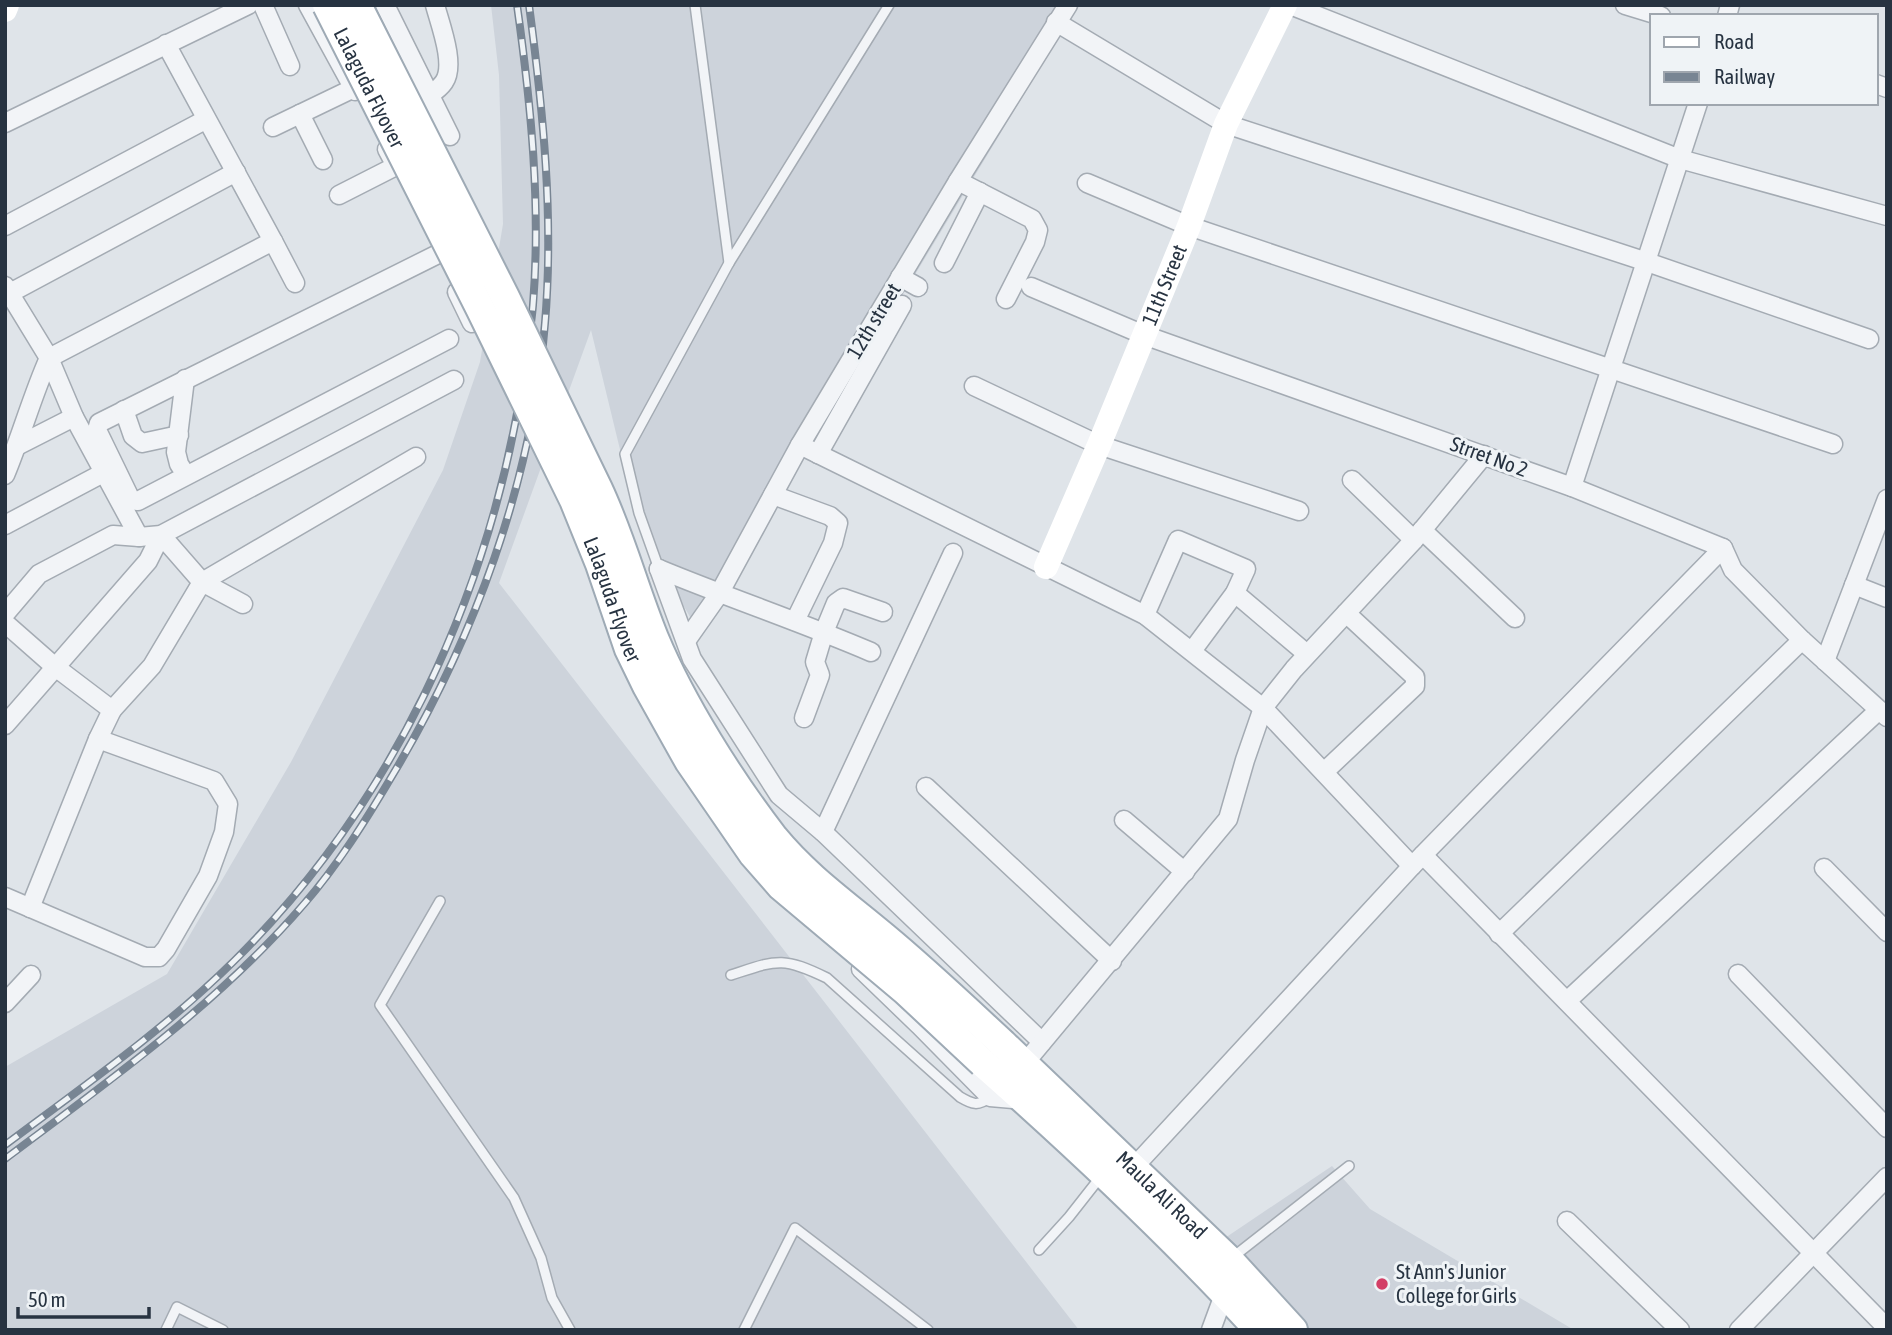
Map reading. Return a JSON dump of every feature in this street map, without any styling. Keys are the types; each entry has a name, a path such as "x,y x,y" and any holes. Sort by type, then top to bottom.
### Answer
{"main road":[{"name":"Lalaguda Flyover","path":"327,5 574,500 596,553 629,649 689,761 753,854 781,886 906,991 993,1053 1024,1064"},
{"name":"Lalaguda Flyover","path":"357,5 505,297 598,489 613,521 654,638 713,748 775,838 802,869 883,936 993,1053 1025,1100"},
{"name":"Maula Ali Road","path":"1024,1064 1134,1167 1228,1260 1293,1330"},
{"name":"Maula Ali Road","path":"1025,1100 1225,1292 1259,1330"}],"street":[{"path":"5,10 8,5"},
{"path":"5,123 248,5"},
{"path":"263,5 290,66"},
{"path":"308,5 396,166 472,323"},
{"path":"385,5 450,136"},
{"path":"375,126 444,82 449,70 447,51 435,5"},
{"name":"12th street","path":"686,641 719,594 800,445 893,315 900,277 1068,5"},
{"path":"1288,5 1680,159 1887,216"},
{"name":"11th Street","path":"1046,567 1189,226 1226,124 1288,5"},
{"path":"1625,5 1654,14"},
{"path":"1056,22 1226,124 1647,262 1869,339"},
{"path":"166,44 295,283"},
{"path":"273,127 354,88"},
{"path":"1572,487 1697,105"},
{"path":"300,114 323,160"},
{"path":"5,226 205,120"},
{"path":"339,195 396,166"},
{"path":"139,537 74,417 49,358 8,290 236,172"},
{"path":"958,181 1032,219 1038,230 1035,242 1006,299"},
{"path":"1087,183 1189,226 1833,443"},
{"path":"944,264 980,192"},
{"path":"5,475 34,391 49,358 273,241"},
{"path":"438,254 124,410 99,423 97,430 131,500 138,501 449,339"},
{"path":"900,277 918,288"},
{"name":"Strret No 2","path":"1031,287 1144,335 1572,487 1723,548"},
{"path":"818,454 893,315"},
{"path":"185,379 176,452 186,475"},
{"path":"5,613 39,574 113,534 139,537 161,535 454,380"},
{"path":"974,386 1099,445 1299,511"},
{"path":"124,410 133,436 142,443 179,435"},
{"path":"17,446 74,417"},
{"path":"800,445 1145,615 1263,708 1324,772 1499,934 1567,1001 1887,1328"},
{"path":"1024,1064 1228,819 1263,708 1307,654 1418,535 1484,455"},
{"path":"30,908 98,738 112,710 152,666 202,582 416,457"},
{"path":"5,525 105,472"},
{"path":"1352,480 1515,618"},
{"path":"773,495 830,516 838,523 833,543 795,621"},
{"path":"1825,661 1887,499"},
{"path":"161,535 202,582 243,604"},
{"path":"5,725 148,561 161,535"},
{"path":"1145,615 1178,540 1247,569 1235,593 1192,652"},
{"path":"1134,1167 1418,860 1723,548 1732,570 1802,640 1883,713 1567,1001"},
{"path":"823,832 953,553"},
{"path":"659,569 871,652"},
{"path":"659,569 692,659 779,795 823,832 1042,1042"},
{"path":"1854,585 1887,598"},
{"path":"1235,593 1307,654"},
{"path":"804,718 820,675 815,662 824,632 840,599 849,599 883,612"},
{"path":"1324,772 1415,686 1416,682 1415,677 1346,613"},
{"path":"5,623 54,666 112,710"},
{"path":"1499,934 1802,640"},
{"path":"5,897 145,957 159,957 166,949 208,876 224,832 228,804 215,781 98,738"},
{"path":"761,767 728,801 718,820 721,831 755,876 779,900 849,958 990,1097 1025,1100"},
{"path":"926,787 1112,961"},
{"path":"1124,820 1185,872"},
{"path":"1824,868 1887,932"},
{"path":"1738,974 1887,1128"},
{"path":"5,1003 31,975"},
{"path":"1739,1330 1887,1177"},
{"path":"1567,1221 1680,1330"},
{"path":"1212,1330 1225,1292"}],"lane":[{"path":"695,5 729,263"},
{"path":"659,569 639,513 625,454 729,263 889,5"},
{"path":"440,901 380,1006 514,1198 541,1258 552,1298 570,1330"},
{"path":"732,975 778,961 811,970 827,978 960,1097 972,1105 983,1103 990,1097"},
{"path":"1228,1260 1349,1166"},
{"path":"1039,1250 1103,1174"},
{"path":"744,1330 795,1228 929,1330"},
{"path":"166,1330 177,1307 223,1330"}],"shaded area":[{"path":"491,5 1078,5 699,632 640,532 591,330 499,583 1079,1330 5,1330 5,1067 167,974 291,762 443,470 480,362 503,224 499,75"},
{"name":"St Ann's Junior College for Girls","path":"1332,1166 1370,1209 1574,1330 1310,1330 1225,1238"}],"railway":[{"path":"5,1145 152,1034 208,986 290,900 341,835 386,765 425,692 459,617 486,539 508,459 533,305 535,192 527,80 517,5"},
{"path":"5,1159 123,1070 199,1008 236,975 304,904 340,858 372,809 422,724 449,670 473,615 512,501 538,383 545,323 548,203 543,124 529,5"}],"place":[{"name":"St Ann's Junior College for Girls","path":"1382,1284"}]}
